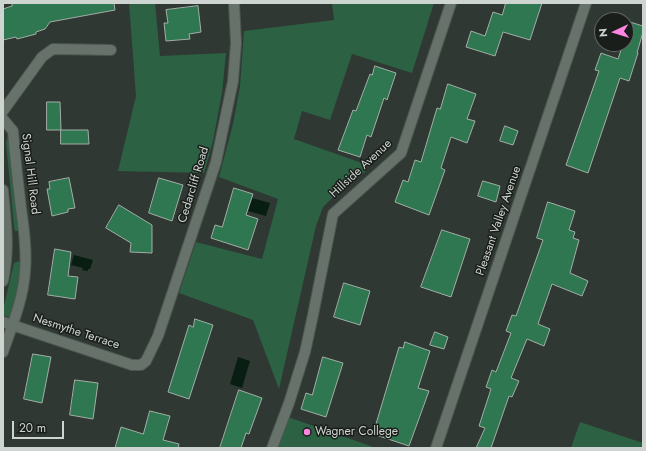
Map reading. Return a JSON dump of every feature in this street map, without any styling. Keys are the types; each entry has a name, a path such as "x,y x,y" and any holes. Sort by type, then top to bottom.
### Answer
{"street":[{"name":"Cedarcliff Road","path":"141,365 146,361 158,336 216,162 233,81 236,43 234,3"},
{"name":"Hillside Avenue","path":"272,448 289,403 304,352 333,214 401,153 450,3"},
{"name":"Pleasant Valley Avenue","path":"436,448 586,3"},
{"path":"3,111 42,57 53,49 111,50"},
{"name":"Signal Hill Road","path":"3,119 13,131 25,234 25,272 22,289 8,323 3,352"},
{"path":"3,190 8,247 3,281"},
{"path":"8,247 25,247"},
{"name":"Nesmythe Terrace","path":"8,323 132,365 141,365"}],"green space":[{"path":"129,3 155,3 160,56 226,53 222,93 213,141 204,173 118,171 136,96"},
{"path":"332,3 434,3 412,73 352,54 330,120 302,111 294,139 362,163 366,171 336,194 323,207 316,226 279,389 253,320 179,293 196,242 262,259 278,199 219,177 233,124 240,86 244,31 334,20"},
{"path":"10,137 20,230 18,231 15,231 14,227 6,143 7,138"},
{"path":"19,261 21,265 18,292 11,316 8,317 4,315 3,310 14,263"},
{"name":"Wagner College","path":"288,417 376,448 277,448"},
{"path":"580,422 643,443 643,448 571,448"}],"shaded area":[{"path":"252,198 270,203 266,216 248,211"},
{"path":"74,255 93,260 88,271 71,265"},
{"path":"238,357 250,361 242,388 230,384"}],"building":[{"path":"12,3 114,3 115,10 50,22 45,29 36,32 36,34 17,39 16,37 3,40 3,9 12,6"},
{"path":"506,3 542,3 530,40 503,32 495,56 466,47 471,31 485,36 493,12 502,15"},
{"path":"198,6 201,32 189,34 190,39 166,41 164,23 168,23 166,10"},
{"path":"634,23 643,26 638,53 629,81 620,78 588,173 566,165 599,71 595,70 601,53 618,59 620,52 634,52"},
{"path":"375,66 396,73 387,100 384,98 371,137 367,135 360,157 338,150 353,110 356,111 370,74 372,75"},
{"path":"448,84 476,94 467,119 475,121 467,143 451,137 441,168 445,170 429,215 395,202 403,180 408,182 415,160 421,162 437,108 440,109"},
{"path":"47,102 60,102 61,130 47,130"},
{"path":"505,126 518,131 513,145 500,141"},
{"path":"61,130 88,130 89,144 61,144"},
{"path":"69,178 75,208 68,209 68,212 52,216 47,189 50,189 49,182"},
{"path":"159,178 183,185 172,221 149,213"},
{"path":"483,181 500,186 496,202 478,196"},
{"path":"234,188 253,194 246,215 258,219 248,250 211,238 215,225 222,227"},
{"path":"548,202 575,211 569,230 575,232 573,238 579,240 570,273 588,281 582,296 552,284 538,324 550,329 544,346 527,339 511,378 519,381 512,397 509,396 491,448 476,448 485,428 479,426 491,389 486,387 492,370 496,372 511,333 506,331 512,315 516,316 543,240 537,238"},
{"path":"119,205 152,225 152,253 130,252 131,243 106,228"},
{"path":"442,230 470,239 451,297 421,287"},
{"path":"55,249 71,252 68,276 78,277 75,299 48,295"},
{"path":"344,283 370,291 360,325 334,317"},
{"path":"195,319 213,325 189,399 168,392 189,325 193,327"},
{"path":"435,332 448,337 444,349 430,345"},
{"path":"405,342 430,351 418,388 429,391 409,446 373,434 399,347 403,348"},
{"path":"33,354 51,357 42,403 24,399"},
{"path":"323,357 343,363 326,417 301,409 306,393 312,395"},
{"path":"75,380 98,383 93,419 70,415"},
{"path":"239,390 262,398 249,434 246,433 241,448 220,448"},
{"path":"150,411 170,416 163,440 179,444 178,448 115,448 121,427 143,434"}],"place":[{"name":"Wagner College","path":"307,432"}]}
